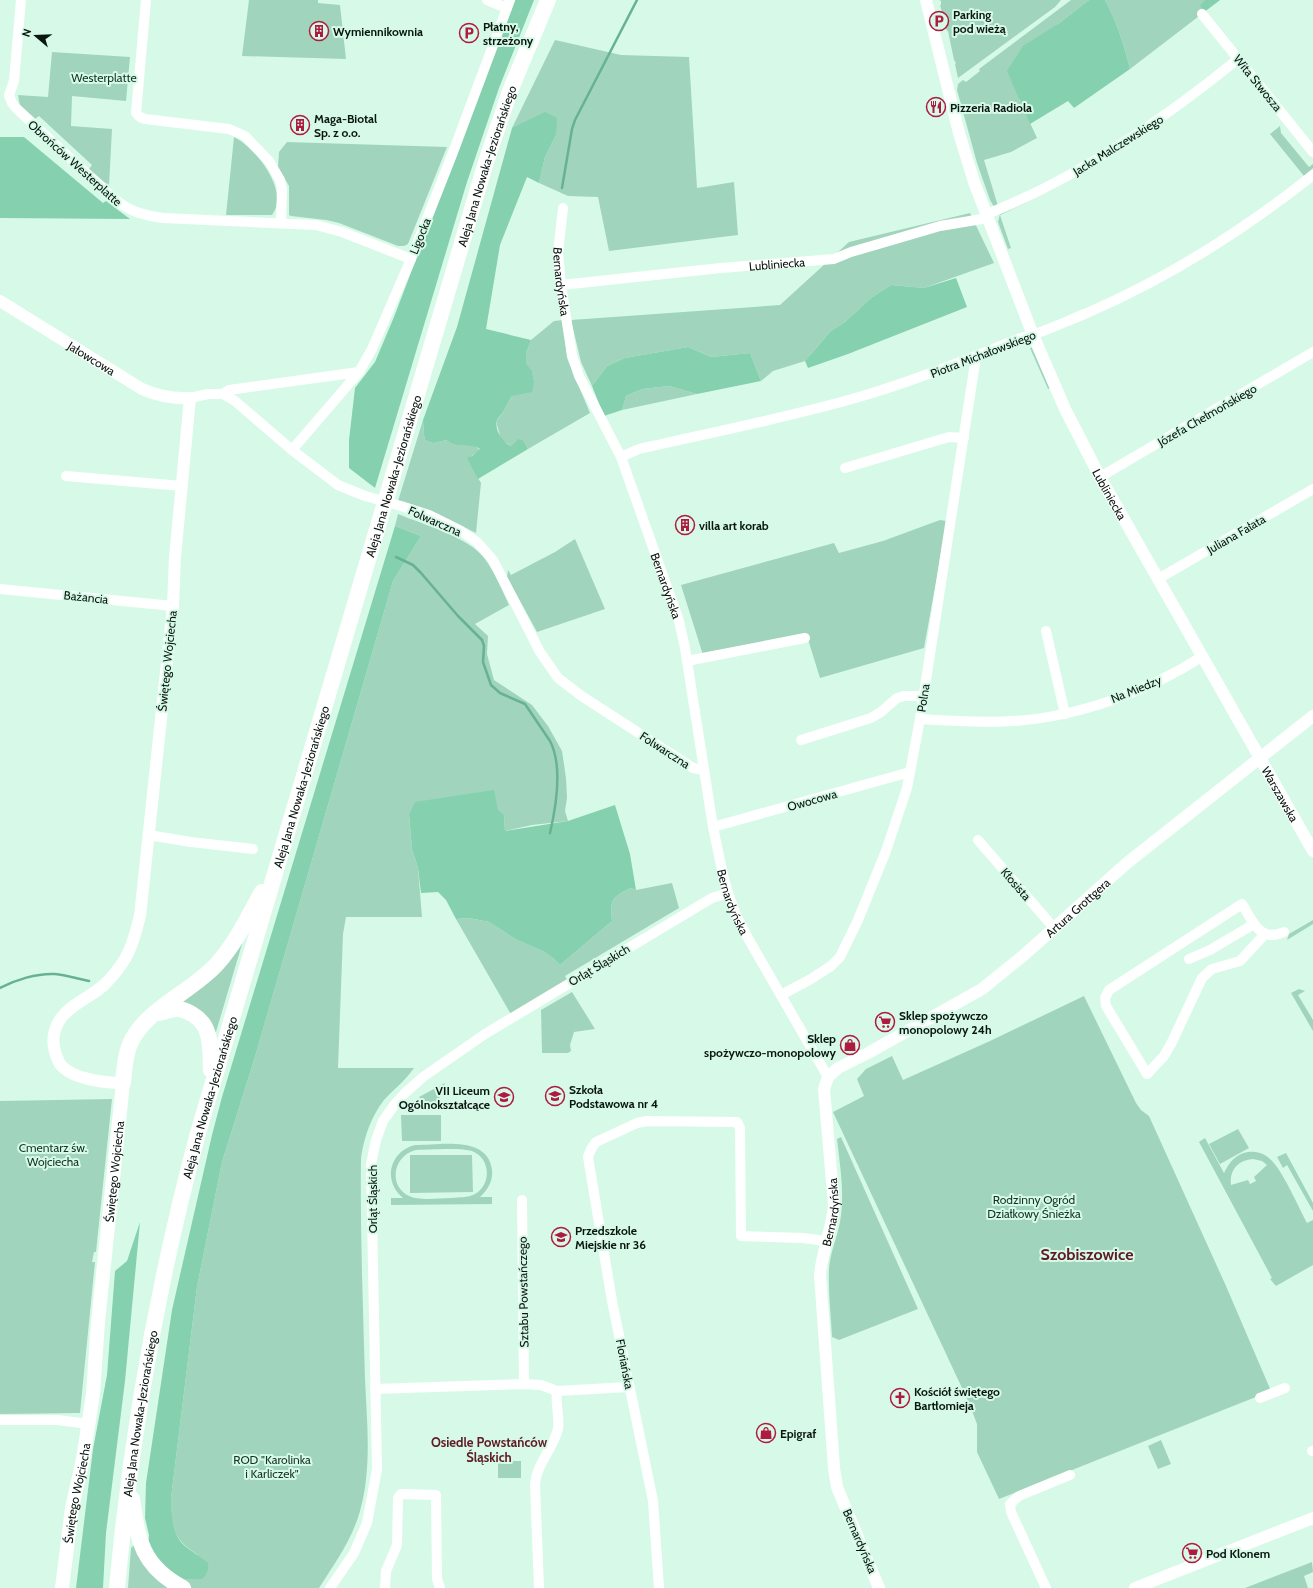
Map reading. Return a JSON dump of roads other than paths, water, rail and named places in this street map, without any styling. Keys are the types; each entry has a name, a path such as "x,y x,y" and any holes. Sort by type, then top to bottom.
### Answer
{"main road":[{"name":"Aleja Jana Nowaka-Jeziorańskiego","path":"117,1588 135,1436 158,1304 184,1186 212,1084 276,866 486,162 510,91 548,0"},
{"path":"123,1083 130,1045 141,1027 156,1013 204,977 217,964 230,948 276,866"},
{"path":"156,1013 176,1009 188,1011 198,1017 206,1027 210,1043 212,1084"},
{"name":"Świętego Wojciecha","path":"62,1588 72,1508 89,1424 123,1083"},
{"path":"129,1477 137,1534 146,1556 157,1571 183,1588"}],"street":[{"path":"4,95 14,80 21,0"},
{"path":"146,0 136,113 145,119 229,129 245,136 269,161 280,180 282,189 281,222"},
{"path":"487,0 509,4"},
{"name":"Lubliniecka","path":"926,0 959,134 974,182 1033,335 1065,409 1100,477 1260,758"},
{"name":"Ligocka","path":"292,450 358,372 372,349 452,155 509,4"},
{"name":"Wita Stwosza","path":"1202,14 1313,152"},
{"name":"Jacka Malczewskiego","path":"987,216 1044,188 1109,151 1181,104 1238,59"},
{"name":"Obrońców Westerplatte","path":"4,95 16,108 127,209 146,216 163,218 281,222 329,227 410,259"},
{"name":"Piotra Michałowskiego","path":"621,457 640,449 858,397 910,381 973,358 1024,337 1033,335 1088,312 1174,270 1219,243 1266,211 1313,176"},
{"name":"Bernardyńska","path":"563,208 558,253 561,285 572,355 579,376 621,457 679,621 714,828 728,893 736,915 749,940 828,1077 824,1089 834,1205 833,1218 822,1258 820,1275 834,1468 837,1486 879,1588"},
{"name":"Lubliniecka","path":"561,285 721,268 834,259 850,252 940,226 982,219 987,216"},
{"name":"Jałowcowa","path":"0,301 142,389 153,394 174,399 190,398"},
{"name":"Józefa Chełmońskiego","path":"1100,477 1313,352"},
{"name":"Polna","path":"781,995 812,979 831,966 840,957 858,920 886,851 902,803 910,772 920,719 964,438 975,363 973,358"},
{"path":"190,398 208,394 223,394 229,390 358,372"},
{"name":"Folwarczna","path":"223,394 235,401 292,450 338,485 365,496 429,515 461,531 477,542 493,560 540,652 558,678 583,697 693,768 704,770"},
{"name":"Świętego Wojciecha","path":"123,1083 82,1077 70,1072 61,1065 53,1044 55,1031 60,1019 68,1010 104,986 118,970 130,950 140,916 173,606 175,557 190,398"},
{"path":"845,468 949,437 964,438"},
{"path":"66,476 182,486"},
{"name":"Juliana Fałata","path":"1158,579 1313,489"},
{"name":"Bażancia","path":"0,589 173,606"},
{"path":"1046,631 1065,714"},
{"path":"687,662 805,638"},
{"name":"Na Miedzy","path":"920,719 978,722 1016,721 1065,714 1141,690 1175,673 1203,656"},
{"path":"801,740 871,718 898,698 904,696 923,696"},
{"name":"Artura Grottgera","path":"828,1077 838,1068 870,1052 982,989 1127,864 1313,716"},
{"name":"Warszawska","path":"1260,758 1313,851"},
{"name":"Owocowa","path":"714,828 910,772"},
{"path":"148,835 191,842 253,849"},
{"name":"Kłosista","path":"978,840 1054,928"},
{"name":"Orląt Śląskich","path":"330,1588 354,1553 367,1524 377,1469 371,1164 376,1140 383,1121 404,1093 423,1077 485,1034 712,898 728,893"},
{"path":"1265,934 1240,961 1212,969 1202,978 1171,1044 1164,1056 1147,1074 1106,1006 1106,993 1242,904 1259,931 1276,936 1284,932"},
{"path":"1189,959 1210,950 1254,924"},
{"name":"Floriańska","path":"659,1586 653,1501 629,1387 591,1178 588,1157 591,1149 596,1142 637,1123 647,1121 737,1122 740,1128 741,1236 803,1238 826,1241"},
{"name":"Sztabu Powstańczego","path":"522,1200 524,1384"},
{"path":"375,1389 524,1384 541,1385 557,1391 629,1387"},
{"path":"1260,1398 1285,1388"},
{"path":"539,1588 535,1484 538,1468 555,1438 558,1428 556,1400 557,1391"},
{"path":"0,1420 57,1420 89,1424"},
{"path":"1046,1588 1011,1512 1010,1504 1019,1496 1070,1475"},
{"path":"385,1588 386,1571 397,1545 398,1498 401,1494 436,1495 437,1579 440,1588"},
{"path":"1135,1588 1313,1518"}],"waterway":[{"path":"562,188 572,129 575,120 637,0"},
{"path":"396,557 413,565 458,616 482,640 484,646 483,662 491,685 500,693 525,704 550,741 554,751 557,774 556,799 550,833"},
{"path":"0,988 12,982 48,974 89,981"}],"place":[{"name":"Parking pod wieżą","path":"939,21"},
{"name":"Wymiennikownia","path":"319,31"},
{"name":"Płatny, strzeżony","path":"469,33"},
{"name":"Pizzeria Radiola","path":"936,107"},
{"name":"Maga-Biotal Sp. z o.o.","path":"300,125"},
{"name":"villa art korab","path":"685,525"},
{"name":"Sklep spożywczo monopolowy 24h","path":"885,1022"},
{"name":"Sklep spożywczo-monopolowy","path":"850,1045"},
{"name":"Szkoła Podstawowa nr 4","path":"555,1096"},
{"name":"VII Liceum Ogólnokształcące","path":"504,1097"},
{"name":"Przedszkole Miejskie nr 36","path":"561,1237"},
{"name":"Kościół świętego Bartłomieja","path":"900,1398"},
{"name":"Epigraf","path":"766,1433"},
{"name":"Pod Klonem","path":"1192,1553"}],"district":[{"name":"Szobiszowice","path":"1087,1254"},
{"name":"Osiedle Powstańców Śląskich","path":"489,1450"}],"park label":[{"name":"Westerplatte","path":"104,77"},
{"name":"Cmentarz św. Wojciecha","path":"53,1154"},
{"name":"Rodzinny Ogród Działkowy Śnieżka","path":"1034,1206"},
{"name":"ROD \"Karolinka i Karliczek\"","path":"272,1466"}]}
